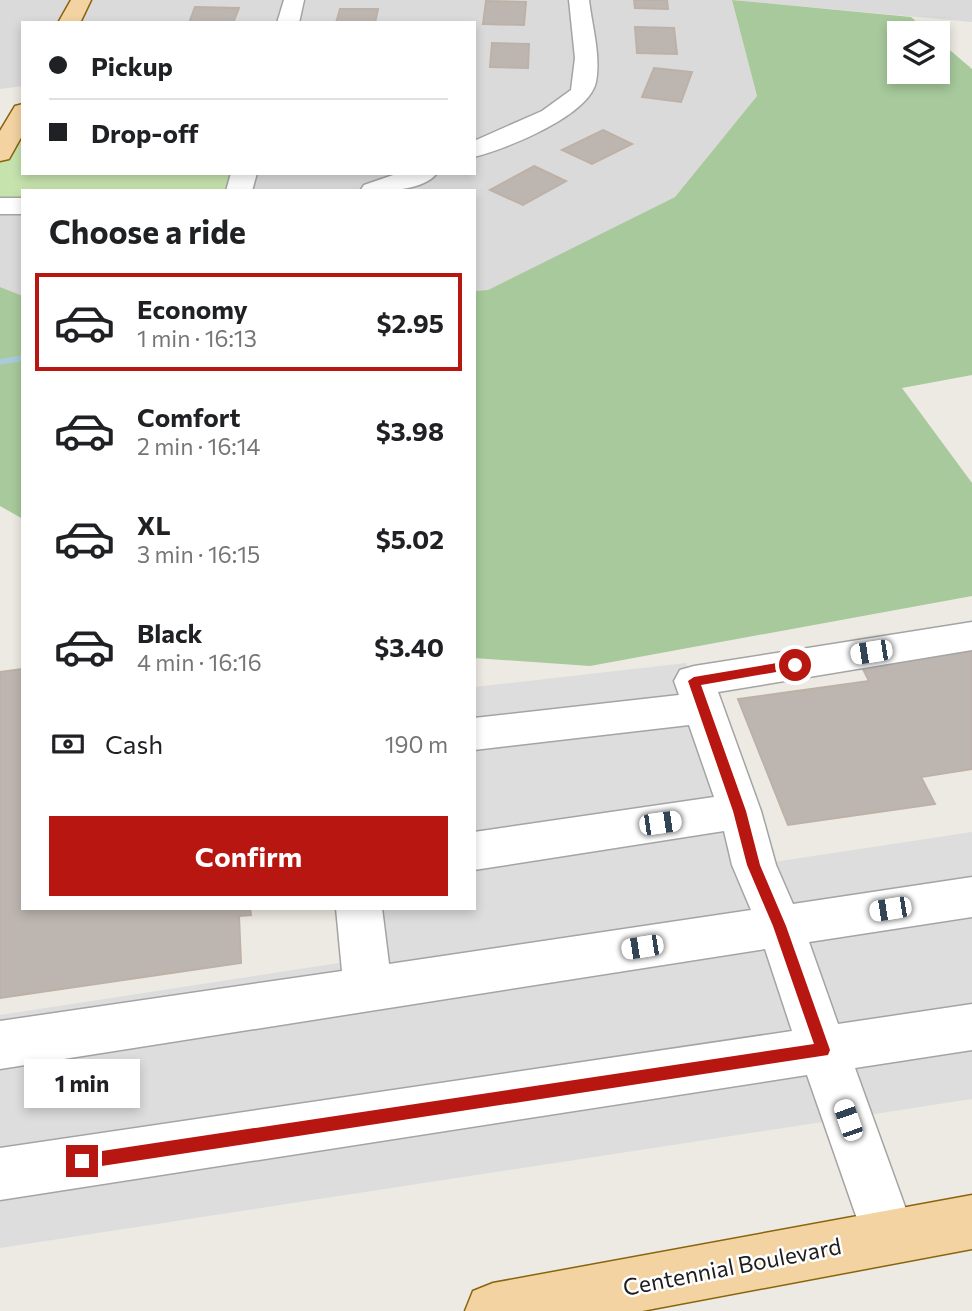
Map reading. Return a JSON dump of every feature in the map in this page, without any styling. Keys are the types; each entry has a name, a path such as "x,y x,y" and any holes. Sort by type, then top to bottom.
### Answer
{"main road":[{"path":"70,21 80,0"},
{"path":"0,154 21,115"},
{"name":"Centennial Boulevard","path":"493,1311 972,1222"}],"street":[{"path":"288,21 293,0"},
{"path":"476,149 563,110 579,97 583,90 586,62 579,0"},
{"path":"379,189 418,175"},
{"path":"0,206 21,206"},
{"path":"476,734 699,695 972,636"},
{"path":"699,695 740,811 754,865 780,926 889,1237"},
{"path":"476,851 740,811"},
{"path":"0,1045 972,897"},
{"path":"359,910 368,989"},
{"path":"0,1174 972,1027"}],"shaded area":[{"path":"0,0 732,0 757,96 675,197 488,290 476,291 476,189 21,189 21,295 0,287 0,154 21,171 21,175 476,175 476,21 21,21 21,86 0,89"},
{"path":"732,0 972,0 972,22"},
{"path":"686,663 754,865 972,832 972,1099 0,1248 0,1015 365,959 359,910 476,910 476,687"}],"green space":[{"path":"732,0 911,17 916,21 887,21 887,84 950,84 950,50 972,69 972,375 902,388 972,483 972,596 590,666 476,658 476,291 488,290 675,197 757,96"},
{"path":"21,115 21,175 244,175 240,189 21,189 21,206 0,206 0,154"},
{"path":"0,287 21,295 21,518 0,506"}],"building":[{"path":"634,0 667,0 668,9 635,8"},
{"path":"486,1 526,2 524,25 483,24"},
{"path":"195,7 239,8 234,21 190,21"},
{"path":"340,9 378,9 375,21 337,21"},
{"path":"635,27 674,28 677,54 637,53"},
{"path":"492,43 529,44 528,68 490,67"},
{"path":"654,68 692,72 681,102 642,97"},
{"path":"603,130 632,144 592,164 562,150"},
{"path":"534,166 566,181 523,205 490,190"},
{"path":"972,646 972,769 921,777 935,804 788,825 738,699 869,681 859,661"},
{"path":"21,669 21,910 250,910 251,915 239,916 241,963 0,998 0,672"}],"waterway":[{"path":"0,362 21,358"}],"route":[{"path":"82,1161 823,1050 780,926 754,865 740,811 694,681 795,665"}]}
